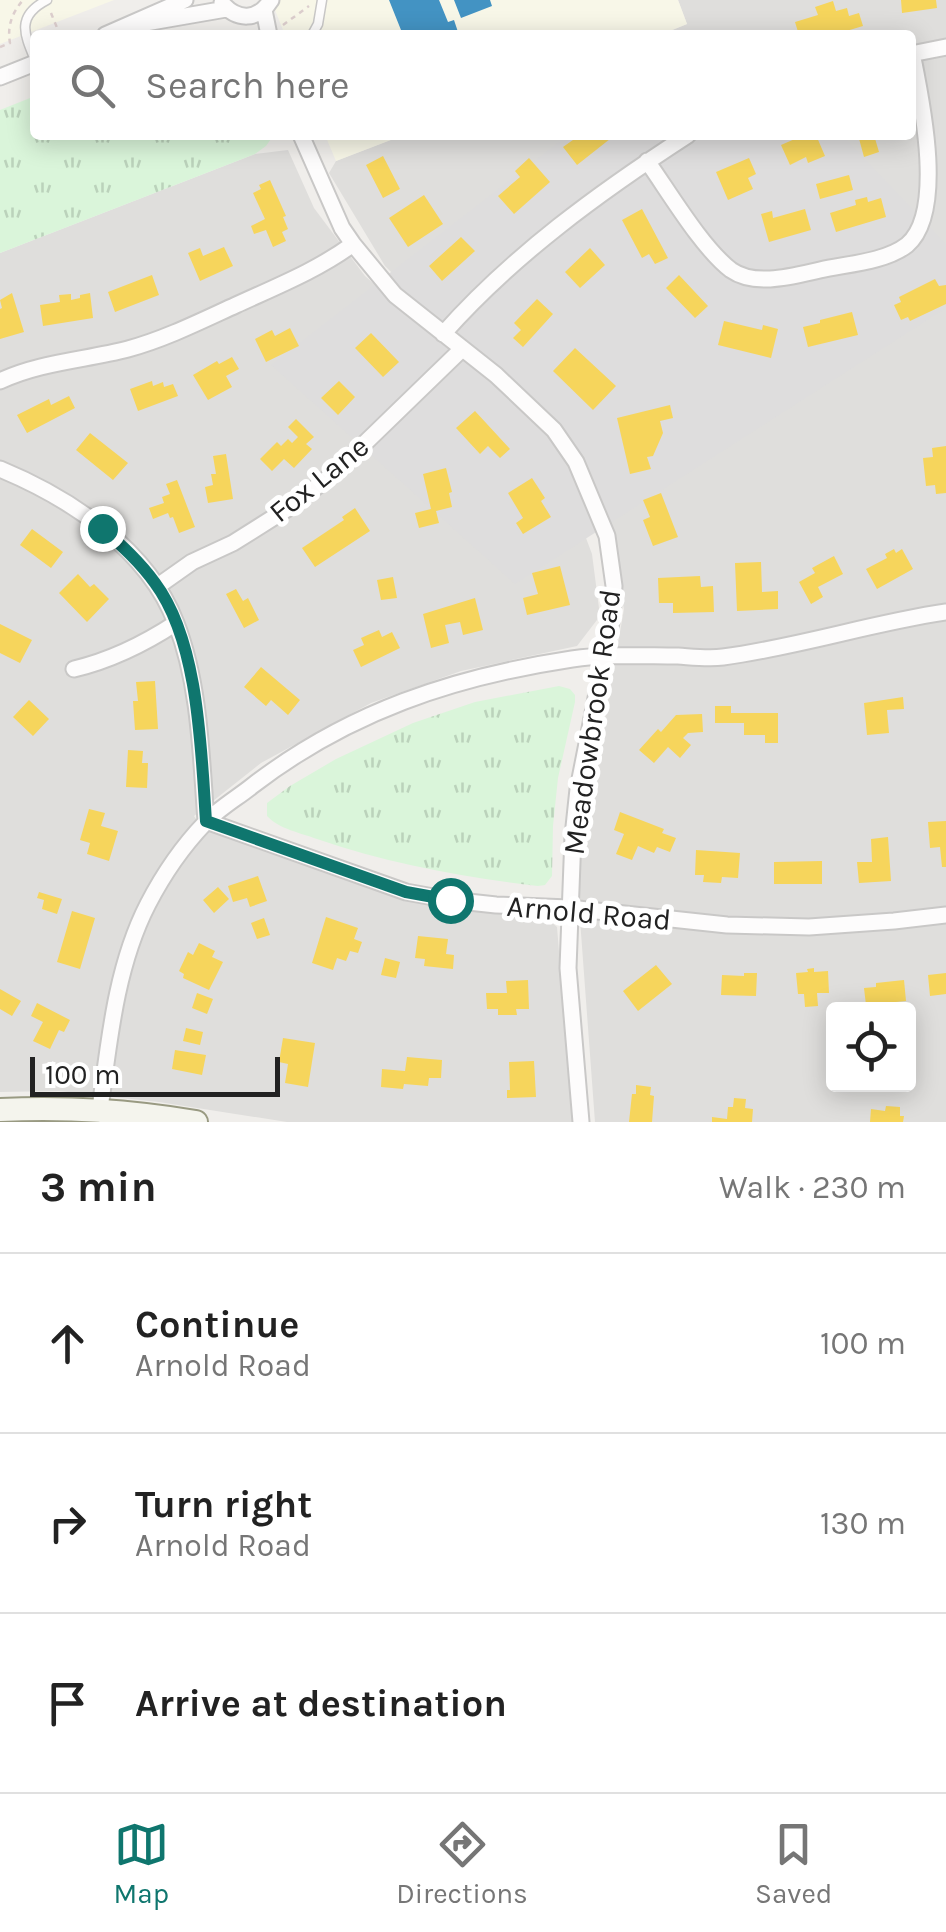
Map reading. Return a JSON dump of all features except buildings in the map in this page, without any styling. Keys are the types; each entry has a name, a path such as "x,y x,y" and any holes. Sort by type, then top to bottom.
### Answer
{"main road":[{"path":"0,1110 37,1115 100,1109 196,1122"}],"street":[{"path":"118,30 184,0"},
{"path":"128,26 223,4 237,16 254,16 267,5 273,30"},
{"path":"244,17 249,30"},
{"path":"916,53 946,47"},
{"path":"0,77 30,64"},
{"path":"647,161 716,256 749,279 804,274 888,255 907,245 918,232 927,208 926,118 916,75"},
{"name":"Meadowbrook Road","path":"303,140 352,244 396,294 496,375 554,430 576,462 607,536 614,586 606,655 572,836 568,968 581,1122"},
{"path":"443,334 485,290 578,209 680,140"},
{"path":"0,381 42,366 145,344 272,288 352,244"},
{"name":"Fox Lane","path":"158,586 192,562 233,543 287,509 332,475 462,350"},
{"path":"0,469 102,528 132,554 158,586 176,622 190,672 206,821"},
{"path":"100,1109 126,962 146,906 170,866 206,821 286,759 353,721 438,688 508,670 606,655 720,658 825,638 896,619 946,612"},
{"path":"74,669 100,663 145,643 176,622"},
{"name":"Arnold Road","path":"206,821 406,892 496,905 570,908 727,925 809,926 946,915"}],"lane":[{"path":"315,30 322,0"},
{"path":"30,50 25,26 33,8 48,4"}],"path":[{"path":"0,48 10,43 14,11 23,0"},
{"path":"48,4 58,30"},
{"path":"277,30 312,4"}],"shaded area":[{"path":"0,0 114,0 30,30 0,44"},
{"path":"271,0 678,0 687,24 672,30 283,30"},
{"path":"678,0 946,0 946,1122 595,1122 577,879 624,609 599,478 385,266 329,173 336,161 390,140 916,140 916,30 672,30 687,24"},
{"path":"327,140 391,140 336,161"},
{"path":"288,150 314,208 365,276 509,402 554,453 592,554 600,616 577,646 461,671 371,703 261,763 194,816 199,823 402,898 550,921 557,927 573,1122 287,1122 59,1091 0,1092 0,253 255,154"}],"green space":[{"path":"30,98 30,140 270,140 255,154 0,253 0,110"},
{"path":"559,686 570,689 575,702 558,778 552,876 545,885 399,862 290,830 267,816 267,803 290,786 336,759 413,723 475,702"}],"pier":[{"path":"562,140 847,140 946,244 946,308 515,584 271,365"}],"route":[{"path":"102,528 132,554 158,586 176,622 190,672 199,729 206,821 406,892 450,900"}]}
